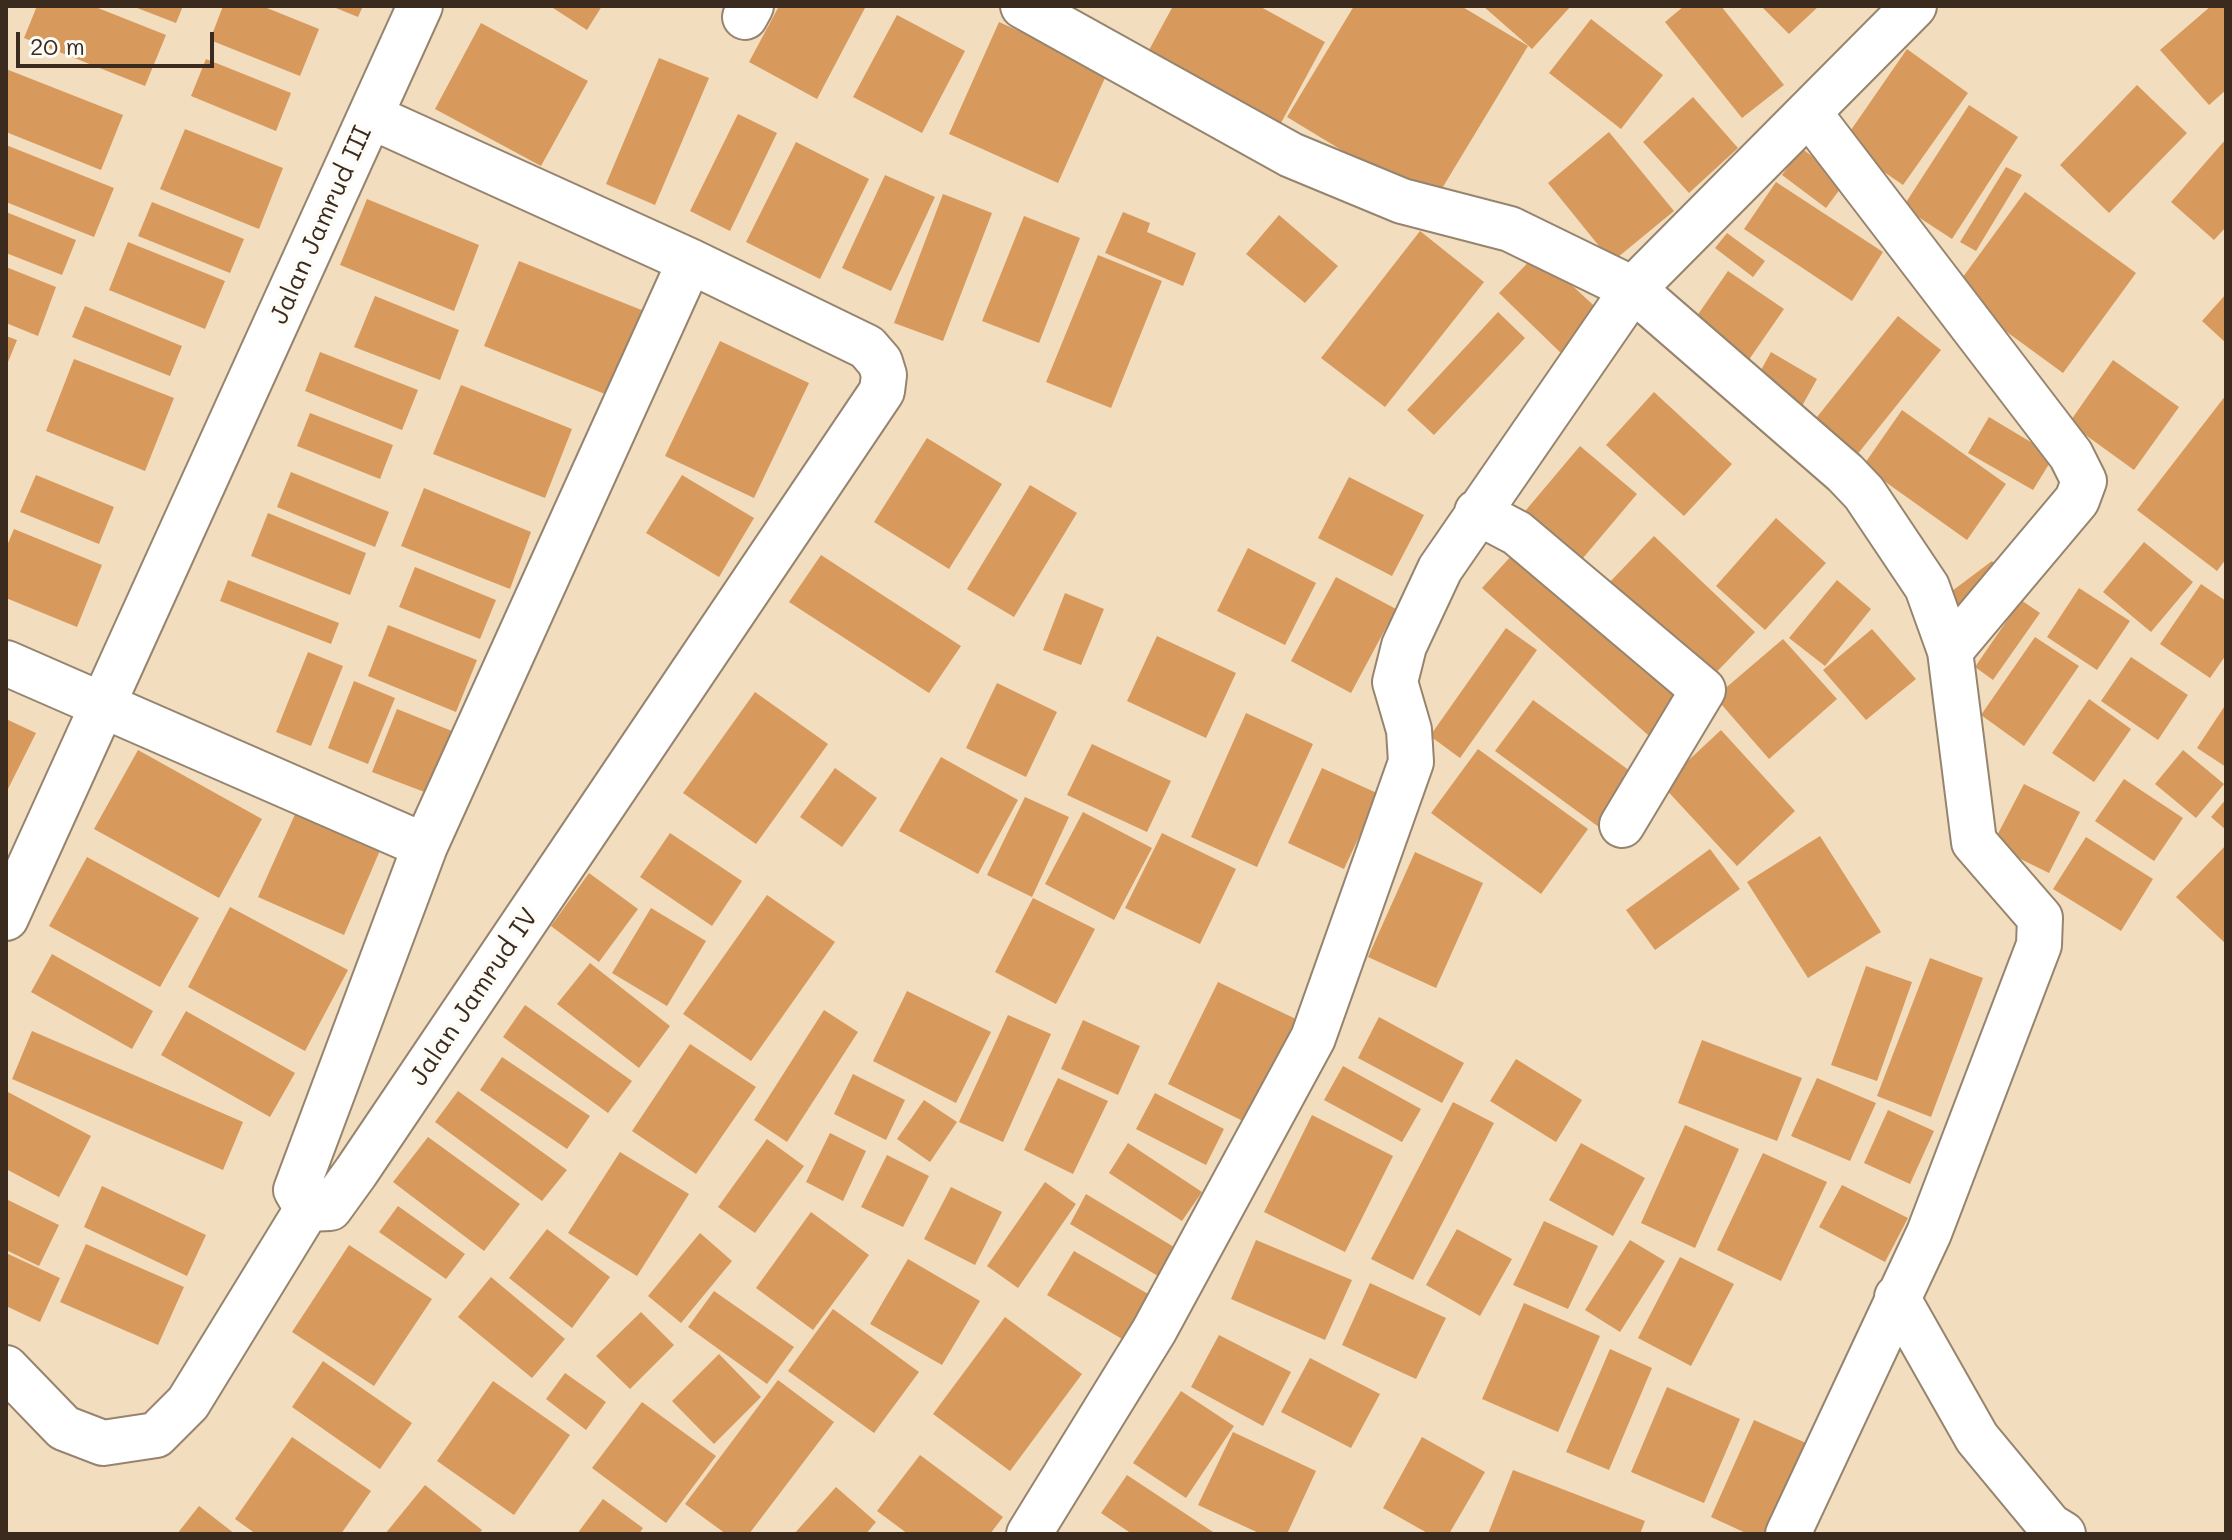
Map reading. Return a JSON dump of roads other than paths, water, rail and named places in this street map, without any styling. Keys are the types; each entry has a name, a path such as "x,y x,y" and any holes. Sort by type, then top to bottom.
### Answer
{"street":[{"path":"370,116 420,6"},
{"path":"1023,6 1291,155 1402,201 1510,229 1633,289 1864,493 1927,587 1950,651 1974,842 2040,918 2039,945 1929,1233 1788,1534"},
{"path":"1029,1534 1154,1331 1313,1038 1411,762 1409,730 1395,682 1404,646 1440,569 1633,289 1914,6"},
{"path":"1809,113 2071,455 2084,481 2077,500 1950,651"},
{"name":"Jalan Jamrud III","path":"6,918 370,116 690,261 867,347 880,362 884,375 882,391"},
{"path":"6,1368 64,1428 103,1443 156,1435 188,1403 307,1209 296,1190 425,846 690,261"},
{"name":"Jalan Jamrud IV","path":"307,1209 330,1208 356,1172 882,391"},
{"path":"1477,512 1517,533 1703,690 1622,825"},
{"path":"6,663 425,846"},
{"path":"1897,1297 1977,1438 2050,1526 2063,1534"}]}
